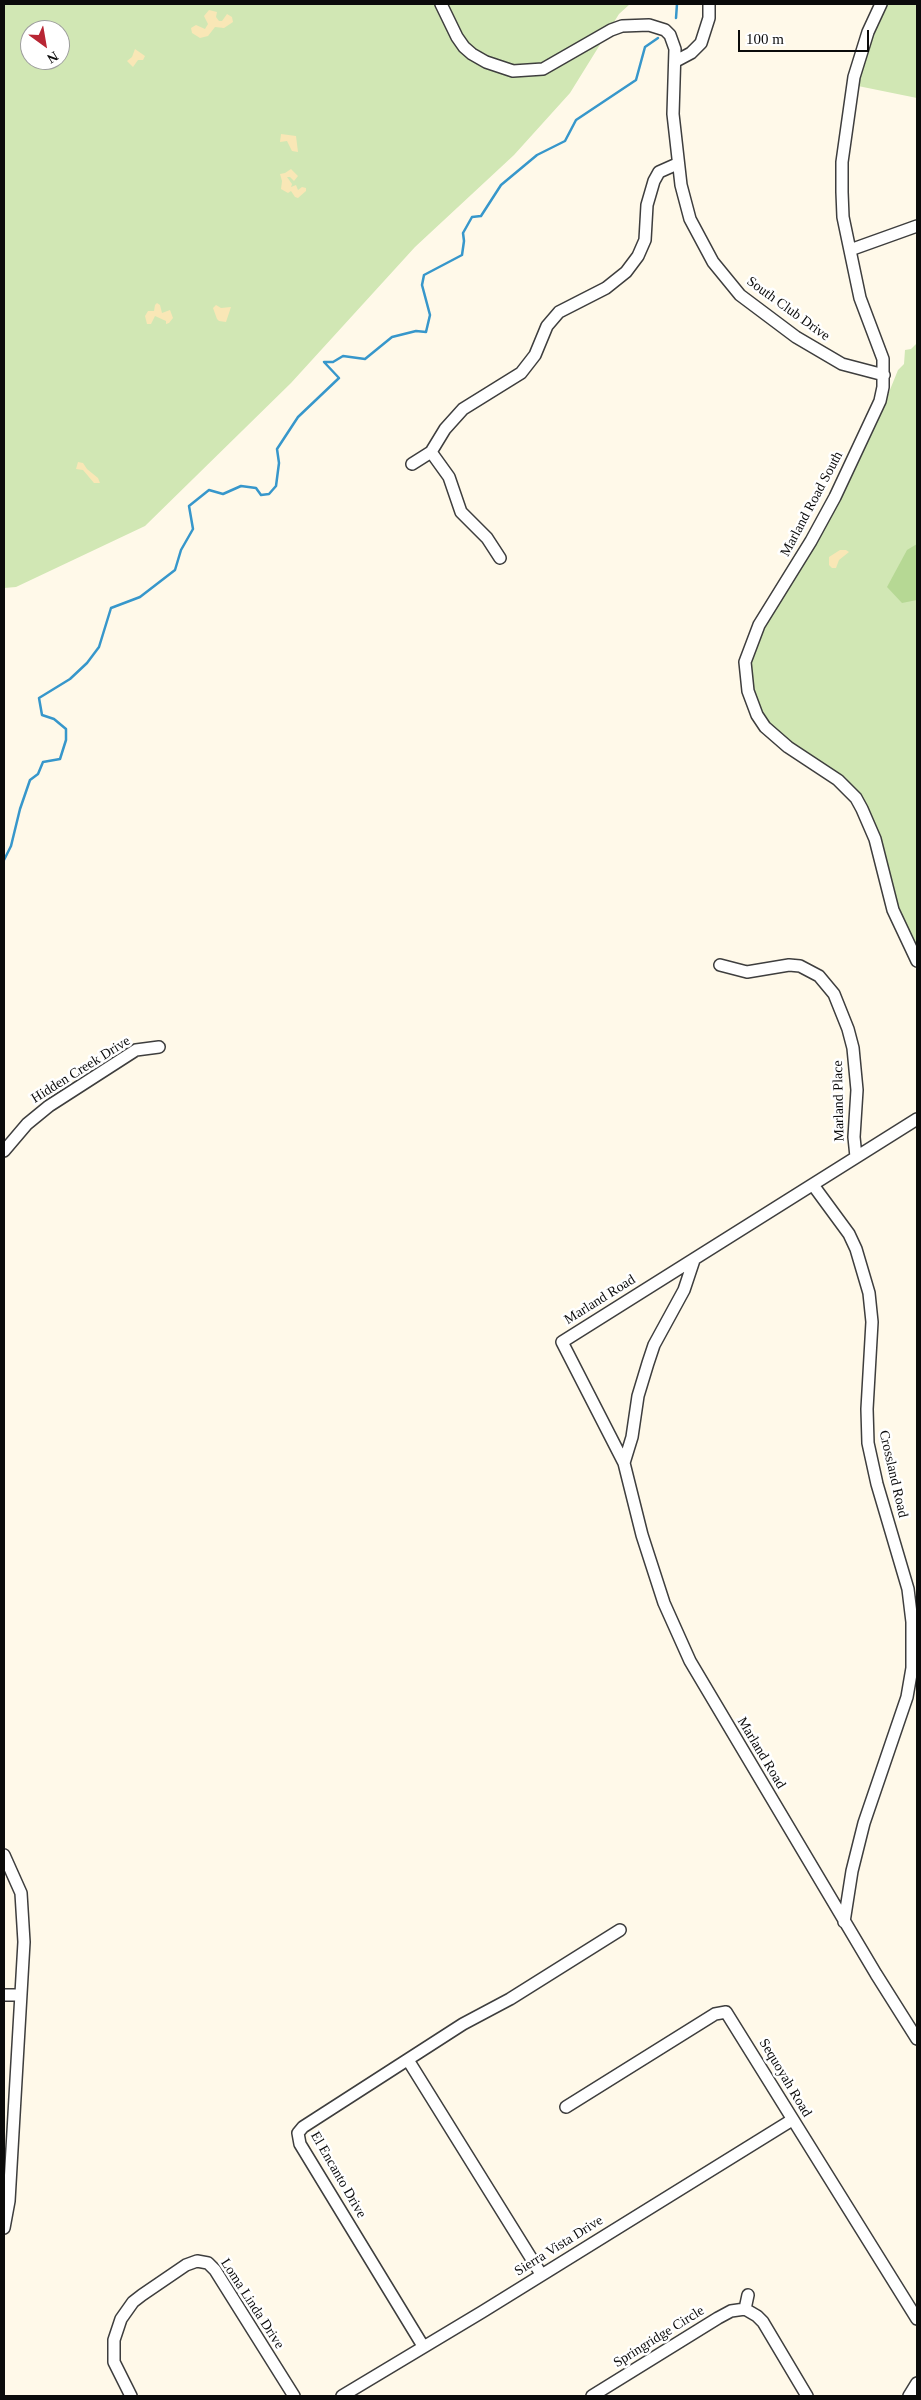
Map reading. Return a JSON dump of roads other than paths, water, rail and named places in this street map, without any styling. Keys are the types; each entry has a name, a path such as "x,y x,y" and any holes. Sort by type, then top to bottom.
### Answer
{"street":[{"name":"South Club Drive","path":"441,4 457,38 468,50 486,62 513,71 543,69 611,30 637,24 659,27 670,35 675,49 676,61 673,114 677,164 690,219 713,262 740,295 796,337 832,360 856,370 884,375"},
{"path":"676,61 691,53 701,43 709,18 708,4"},
{"name":"Marland Road South","path":"882,4 868,32 854,77 842,162 843,217 860,298 883,359 884,375 880,401 835,497 811,541 759,624 745,662 748,691 757,715 765,727 788,748 838,780 856,798 862,808 875,839 893,910 917,961"},
{"path":"412,464 431,452 455,415 521,373 529,365 547,326 560,312 606,288 626,272 638,256 645,240 646,205 654,181 659,172 677,164"},
{"path":"850,250 917,226"},
{"path":"431,452 449,477 461,512 487,538 500,558"},
{"name":"Marland Place","path":"720,964 737,971 748,972 789,965 800,966 819,976 834,994 848,1029 853,1048 856,1090 854,1137 856,1157"},
{"name":"Hidden Creek Drive","path":"4,1151 27,1124 49,1106 136,1050 159,1047"},
{"name":"Marland Road","path":"917,1119 562,1342 624,1463 642,1535 664,1603 690,1661 844,1922 917,2039"},
{"name":"Crossland Road","path":"813,1185 852,1242 861,1262 869,1293 872,1322 867,1409 868,1443 877,1484 908,1589 912,1640 912,1668 907,1697 855,1855 844,1922"},
{"path":"624,1463 632,1436 638,1396 651,1354 684,1290 694,1260"},
{"path":"4,1855 21,1894 24,1942 9,2201 4,2228"},
{"name":"El Encanto Drive","path":"423,2346 298,2138 298,2133 303,2127 408,2060 620,1930"},
{"path":"4,1995 20,1994"},
{"name":"Sequoyah Road","path":"566,2107 720,2011 730,2016 792,2120 917,2319"},
{"path":"408,2060 541,2274"},
{"name":"Sierra Vista Drive","path":"342,2396 482,2312 792,2120"},
{"name":"Loma Linda Drive","path":"131,2396 114,2362 114,2340 121,2319 133,2302 142,2295 186,2265 196,2261 208,2263 215,2270 294,2396"},
{"path":"748,2295 745,2309 763,2322 807,2396"},
{"name":"Springridge Circle","path":"592,2396 718,2318 732,2311 745,2309"},
{"path":"909,2396 917,2383"}],"waterway":[{"path":"676,18 677,4"},
{"path":"4,860 11,846 20,809 30,780 38,774 43,762 60,759 66,740 66,729 54,719 42,715 39,698 70,679 87,663 99,647 111,608 140,597 175,570 181,550 193,529 189,506 209,490 223,494 241,486 256,488 261,495 269,494 276,486 279,463 277,449 298,417 339,378 324,362 333,362 343,356 365,359 392,337 416,331 426,332 430,315 422,285 424,275 462,255 463,233 472,217 481,216 501,185 537,155 565,141 576,120 636,80 645,47 658,38"}]}
